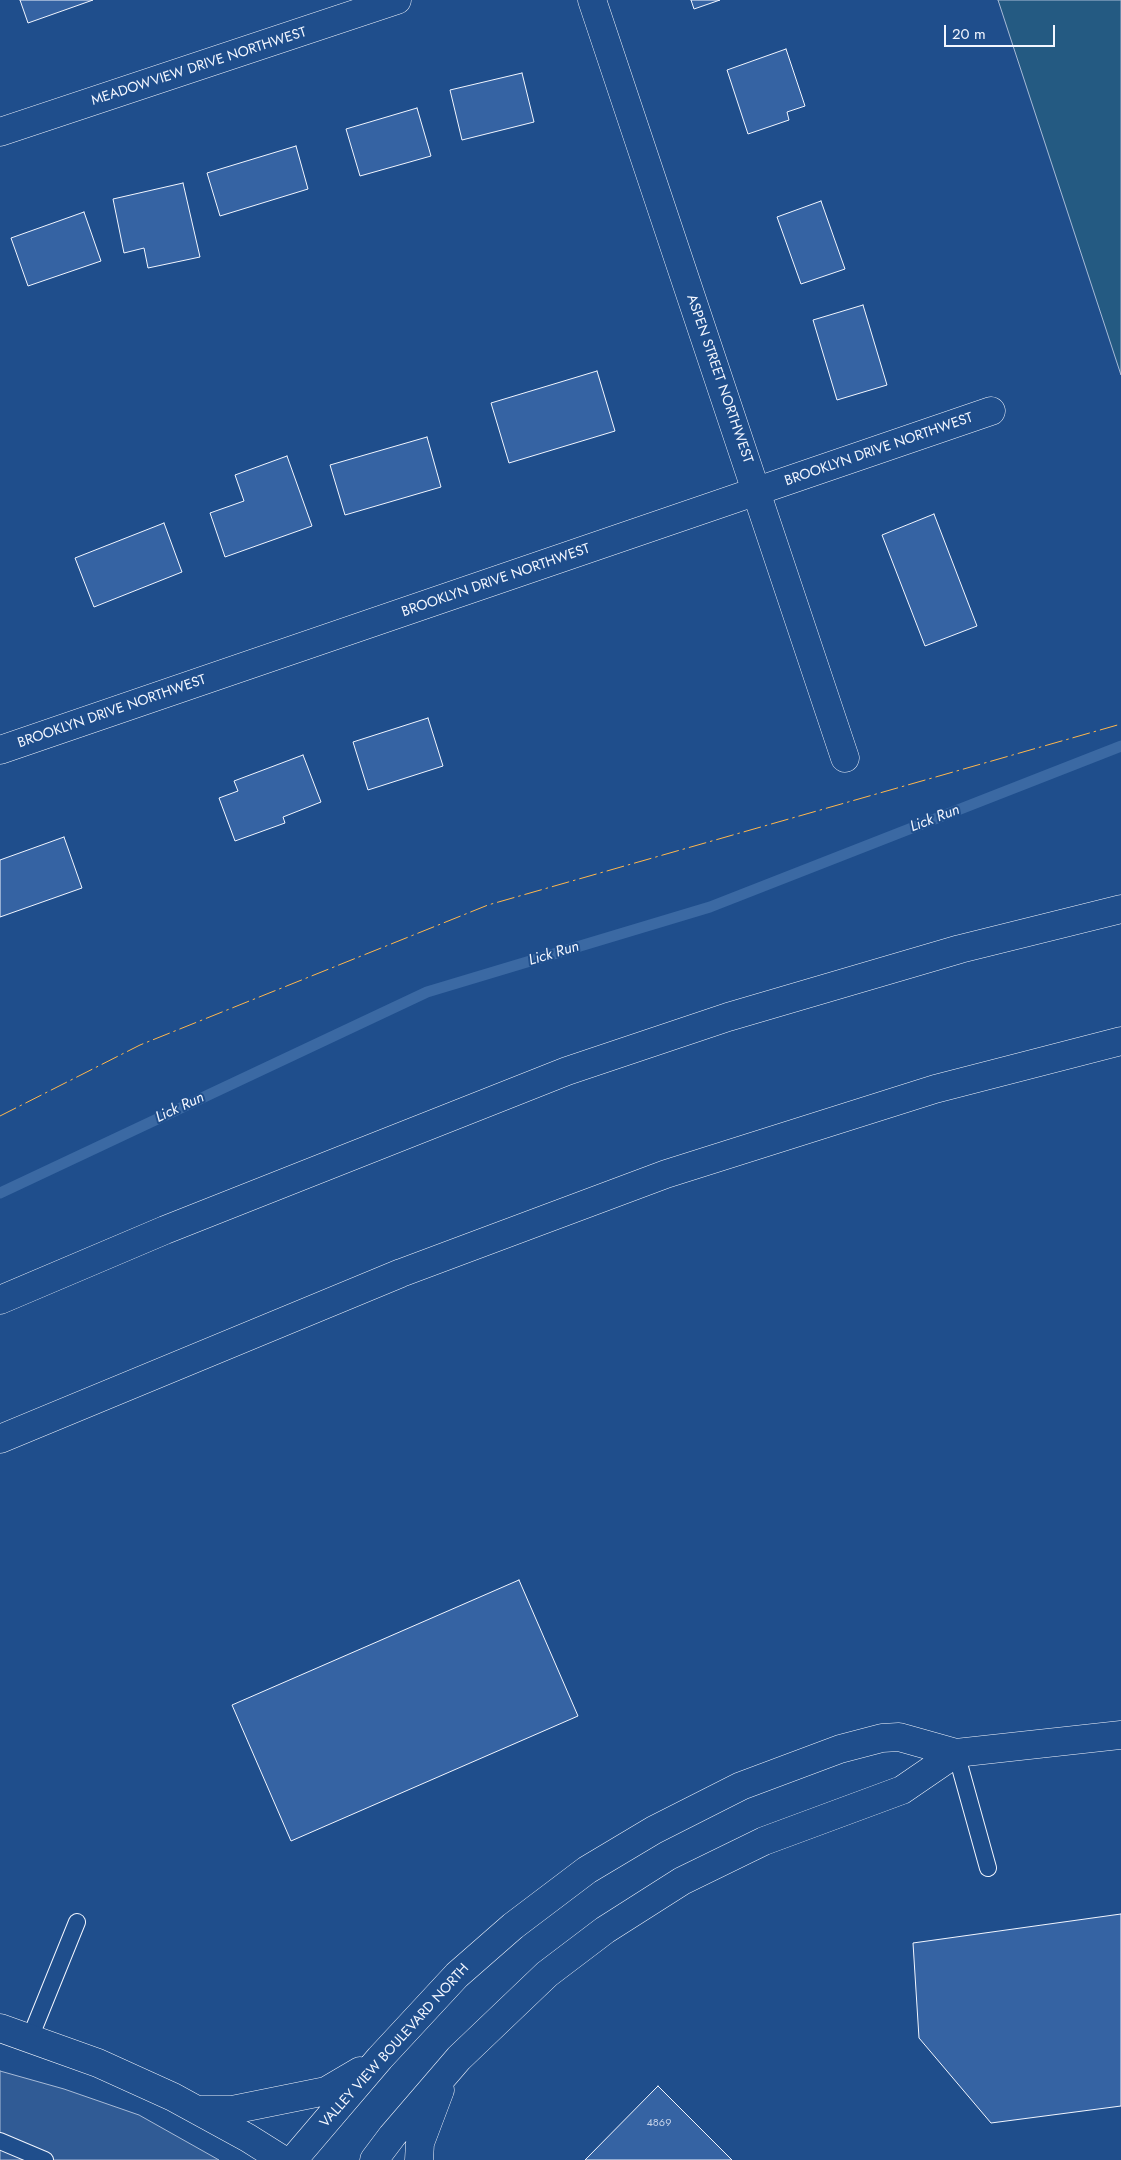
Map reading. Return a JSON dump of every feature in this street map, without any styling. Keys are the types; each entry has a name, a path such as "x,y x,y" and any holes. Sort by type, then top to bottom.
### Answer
{"main road":[{"name":"MEADOWVIEW DRIVE NORTHWEST","path":"0,132 397,0"},
{"name":"ASPEN STREET NORTHWEST","path":"592,0 845,758"},
{"name":"BROOKLYN DRIVE NORTHWEST","path":"0,750 991,411"},
{"path":"0,1300 165,1230 567,1071 728,1017 932,957 1121,909"},
{"path":"0,1439 401,1273 666,1174 935,1089 1121,1041"},
{"name":"VALLEY VIEW BOULEVARD NORTH","path":"293,2160 380,2058 457,1975 513,1926 587,1870 654,1830 741,1786 840,1749 882,1738 899,1737 956,1753 1121,1735"},
{"name":"VALLEY VIEW BOULEVARD NORTH","path":"374,2160 448,2070 547,1974 605,1930 682,1881 764,1841 902,1790 956,1753"},
{"path":"0,2028 98,2063 173,2097 248,2138 282,2160"},
{"path":"195,2110 232,2110 326,2091 380,2058"},
{"path":"418,2160 420,2144 448,2070"}],"lane":[{"path":"956,1753 988,1868"},
{"path":"30,2038 77,1922"},
{"path":"0,2142 45,2160"}],"shaded area":[{"path":"998,0 1121,0 1121,375"},
{"path":"0,2071 64,2089 139,2115 219,2160 0,2160"}],"building":[{"path":"20,0 93,0 28,23"},
{"path":"691,0 720,0 694,9"},
{"path":"786,49 805,106 787,112 789,120 748,134 727,70"},
{"path":"522,73 534,122 462,140 450,90"},
{"path":"417,108 431,156 360,176 346,129"},
{"path":"296,146 308,189 220,216 207,173"},
{"path":"183,183 200,257 148,268 144,248 124,253 113,199"},
{"path":"821,201 845,269 801,284 777,217"},
{"path":"84,212 101,261 28,286 11,238"},
{"path":"863,305 887,385 837,400 813,320"},
{"path":"597,371 615,431 509,463 491,403"},
{"path":"427,437 441,487 345,515 330,465"},
{"path":"287,456 312,526 225,557 210,513 244,501 235,475"},
{"path":"934,514 977,626 925,646 882,535"},
{"path":"164,523 182,572 94,607 75,558"},
{"path":"428,718 443,766 368,790 353,742"},
{"path":"303,755 321,802 283,817 285,823 235,841 219,798 238,791 234,781"},
{"path":"64,837 82,888 0,917 0,860"},
{"path":"519,1580 578,1716 291,1841 232,1705"},
{"path":"1121,1914 1121,2106 991,2123 919,2038 913,1943"},
{"path":"658,2086 732,2160 585,2160"}],"waterway":[{"name":"Lick Run","path":"0,1193 427,992 710,907 1121,746"}],"power":[{"path":"0,1116 140,1045 488,905 1121,724"}]}
